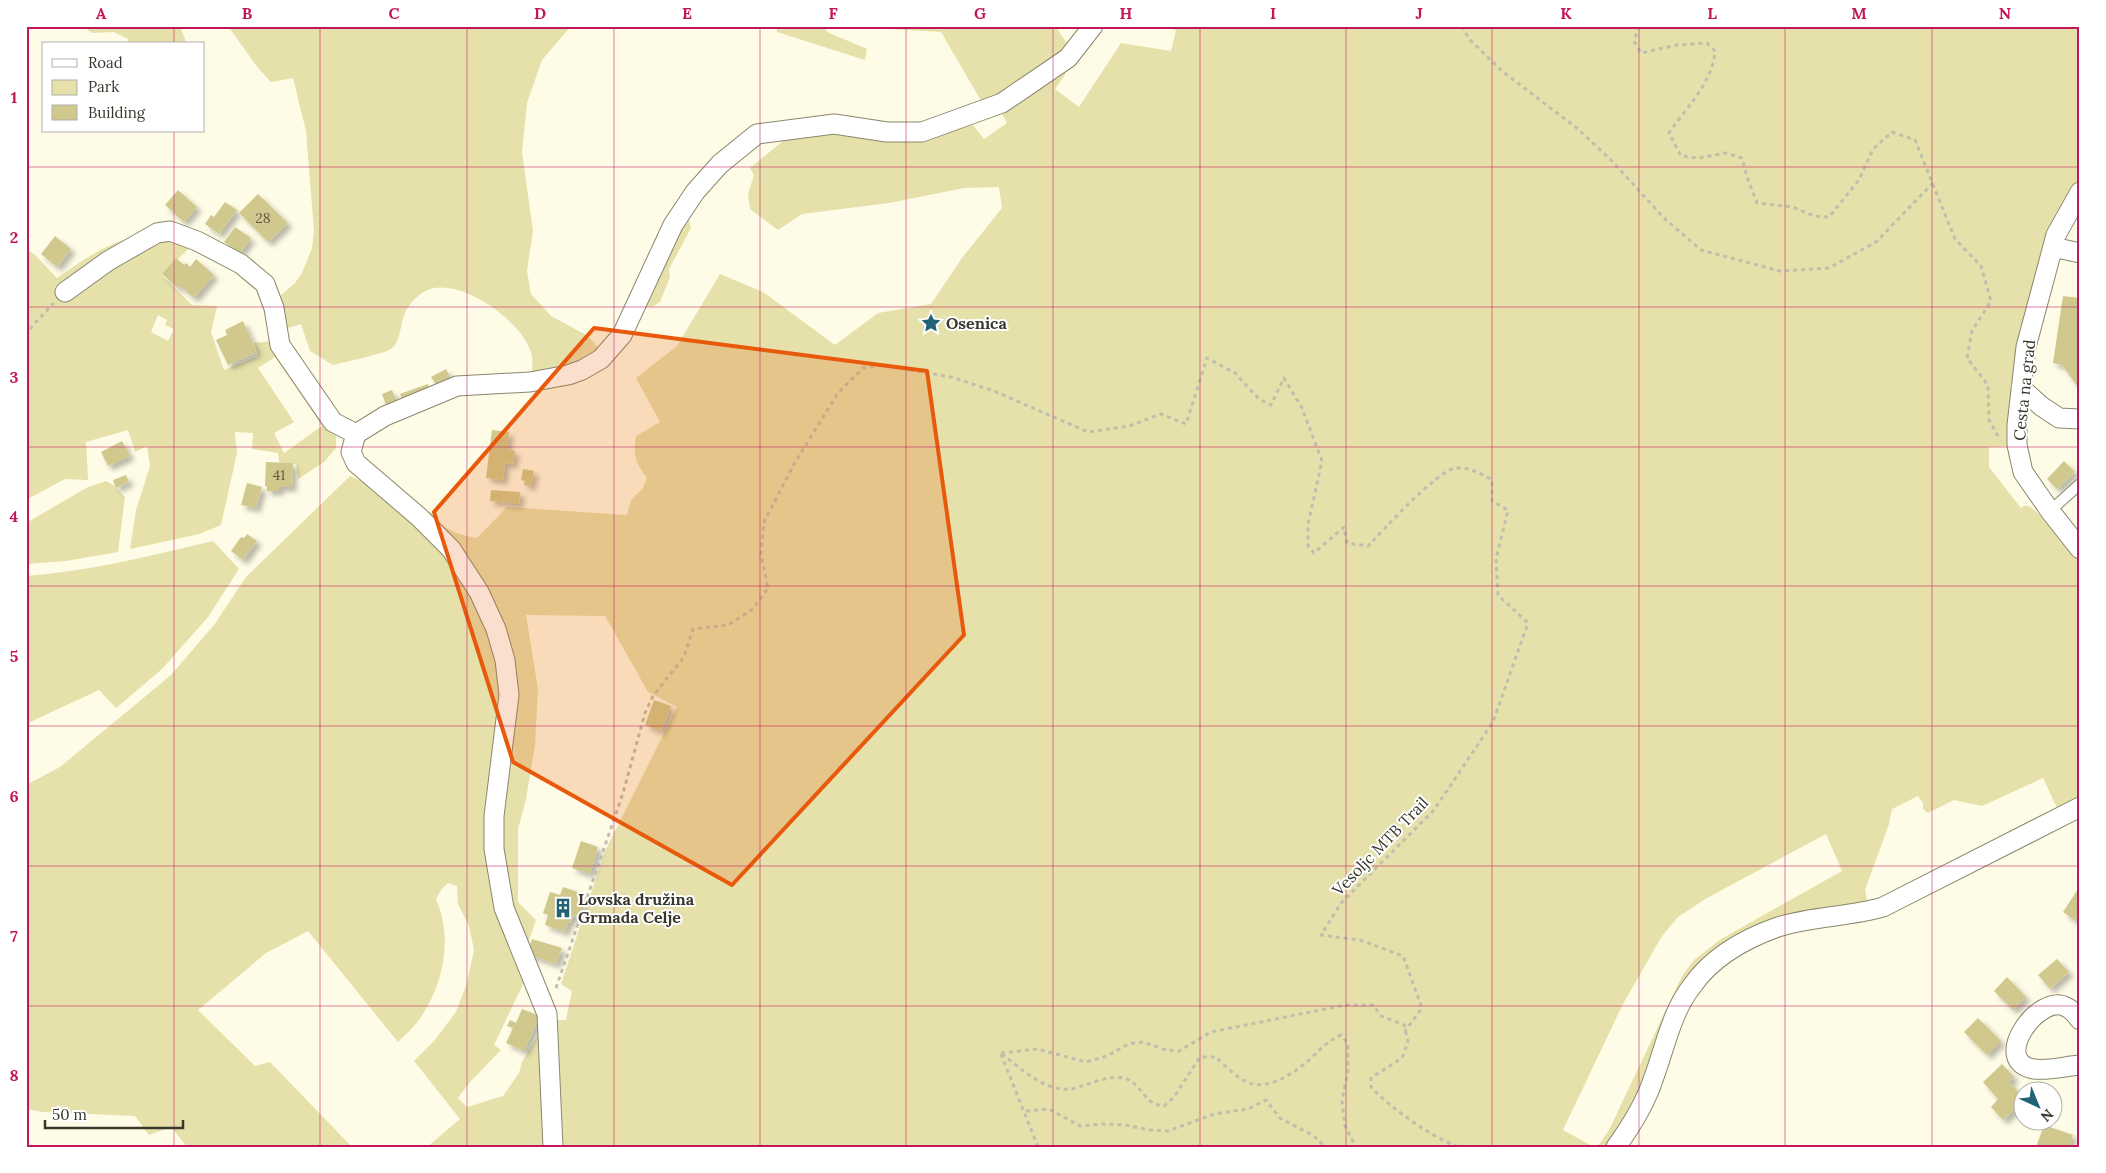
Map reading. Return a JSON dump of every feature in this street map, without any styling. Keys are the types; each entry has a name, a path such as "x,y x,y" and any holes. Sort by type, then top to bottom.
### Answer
{"street":[{"path":"553,1147 547,1014 504,908 494,849 494,816 509,695 505,660 496,629 479,592 451,549 419,517 356,463 351,452 356,434 385,416 457,386 530,382 568,375 582,370 601,359 622,335 674,225 694,192 720,164 757,134 834,124 887,132 922,132 1002,102 1068,58 1093,26"},
{"name":"Cesta na grad","path":"2080,192 2056,235 2026,348 2017,426 2017,445 2022,472 2080,549"},
{"path":"65,292 108,260 156,233 170,232 197,241 241,264 265,284 274,308 280,345 333,422 356,434"},
{"path":"2053,247 2080,253"},
{"path":"2021,388 2041,406 2059,418 2080,419"},
{"path":"1616,1147 1639,1111 1654,1079 1682,1000 1707,967 1739,943 1780,927 1883,907 2080,807"},
{"path":"2080,1020 2066,1006 2056,1005 2042,1010 2028,1022 2020,1034 2015,1049 2017,1058 2024,1065 2034,1069 2080,1065"}],"lane":[{"path":"2050,511 2080,484"}],"path":[{"path":"1462,26 1469,38 1502,71 1578,129 1611,160 1664,218 1701,250 1780,271 1829,268 1876,242 1933,183"},
{"path":"1639,26 1634,41 1641,53 1677,44 1706,43 1715,51 1714,64 1700,91 1669,133 1681,156 1698,158 1726,153 1742,158 1757,203 1793,207 1814,216 1829,217 1859,180 1873,149 1892,132 1915,140 1955,239 1981,266 1991,301 1972,331 1967,358 1988,385 1989,420 2002,445"},
{"path":"26,336 33,325 65,292"},
{"name":"Vesoljc MTB Trail","path":"547,1014 623,793 645,712 653,696 684,656 694,629 728,625 753,609 768,588 761,554 764,522 794,464 838,393 863,368 882,365 951,377 994,391 1088,432 1129,426 1160,414 1186,424 1207,358 1235,373 1259,399 1271,405 1284,378 1302,408 1322,461 1308,524 1308,546 1314,553 1344,527 1347,543 1368,546 1438,477 1454,468 1475,470 1492,480 1492,501 1508,510 1496,559 1498,595 1528,623 1493,722 1434,810 1341,903 1321,935 1360,940 1403,956 1422,1008 1405,1031"},
{"path":"1001,1053 1037,1049 1086,1062 1107,1056 1128,1044 1143,1042 1166,1050 1179,1051 1210,1032 1345,1005 1373,1005 1381,1016 1404,1025 1408,1042 1402,1058 1371,1078 1372,1087 1386,1103 1447,1142 1459,1147"},
{"path":"1001,1053 1042,1083 1058,1089 1077,1088 1098,1080 1124,1078 1141,1090 1153,1103 1164,1106 1174,1097 1200,1057 1216,1057 1233,1073 1253,1084 1280,1081 1307,1062 1330,1039 1341,1035 1348,1044 1348,1071 1342,1101 1345,1126 1356,1147"},
{"path":"1001,1053 1026,1111 1038,1147"},
{"path":"1026,1111 1049,1109 1080,1126 1124,1125 1168,1131 1214,1114 1248,1109 1266,1100 1280,1118 1314,1136 1325,1147"}],"highlighted area":[{"path":"594,328 927,371 964,635 732,885 513,762 434,512"}],"green space":[{"path":"82,26 180,26 186,42 129,42 128,39 114,32 92,33"},
{"path":"228,26 571,26 542,60 527,103 522,152 533,231 527,271 531,294 551,316 588,336 602,352 586,362 531,376 532,357 527,344 517,329 503,316 470,294 452,289 436,288 422,293 410,305 405,313 397,342 387,351 333,365 310,351 301,324 285,329 281,295 295,283 302,273 312,248 314,231 306,131 293,78 271,82 258,68"},
{"path":"777,26 825,26 827,32 867,49 865,60 777,32"},
{"path":"883,26 1055,26 1070,47 1013,88 983,104 941,32 890,29"},
{"path":"1161,26 2080,26 2080,180 2052,224 2038,273 2008,446 1989,447 1989,467 2021,508 2028,506 2032,508 2080,562 2080,799 2058,810 2043,778 1982,806 1954,800 1928,813 1923,809 1923,803 1918,796 1892,809 1889,824 1865,890 1868,905 1708,957 1633,1110 1607,1147 1597,1147 1609,1130 1682,976 1694,960 1721,939 1842,871 1826,834 1707,898 1678,917 1662,936 1623,1004 1563,1130 1594,1147 560,1147 556,1020 566,1020 572,991 561,984 605,851 677,707 648,692 605,616 526,615 538,689 535,745 526,799 518,829 518,902 536,920 525,952 498,849 501,629 418,509 432,513 443,525 454,532 477,538 507,507 627,515 631,500 643,488 647,478 636,458 636,436 660,422 636,378 677,346 720,274 763,292 835,345 878,313 931,304 962,258 1002,208 999,187 964,188 889,203 802,214 778,230 750,209 748,194 754,175 750,168 783,141 832,130 850,136 900,142 944,134 973,125 984,139 1007,123 999,109 1063,68 1066,73 1055,89 1079,107 1121,43 1171,51 1176,30"},
{"path":"688,217 691,228 669,269 670,277 660,302 652,307 642,305"},
{"path":"145,236 192,245 162,275 192,305 217,306 211,332 224,370 258,356 254,343 273,341 312,404 336,436 336,448 324,462 298,479 296,464 279,462 278,453 252,449 253,433 235,432 237,453 221,525 199,534 130,549 136,510 150,466 147,446 135,452 128,430 86,442 88,480 65,479 26,500 26,249 35,255 57,278 99,251 133,238","holes":["158,315 167,320 165,325 174,329 168,341 151,332","275,357 322,426 284,453 274,433 294,422 258,368"]},
{"path":"350,476 381,490 439,544 491,630 500,674 499,729 487,819 526,978 494,1045 501,1050 470,1082 458,1098 467,1107 503,1096 519,1073 522,1062 544,1025 548,1147 427,1147 460,1119 414,1061 434,1041 456,1012 467,983 474,950 469,926 458,904 457,886 448,883 436,899 444,929 445,945 440,977 435,992 419,1020 398,1042 308,931 266,953 198,1010 255,1066 270,1062 352,1147 187,1147 171,1127 149,1135 135,1116 43,1112 26,1109 26,785 60,767 171,675 214,625 246,577"},
{"path":"106,481 115,486 125,497 118,552 66,561 26,564 26,523 88,487"},
{"path":"213,541 239,569 208,617 162,669 116,708 99,690 26,724 26,576 97,567"}],"building":[{"path":"178,190 197,207 184,222 165,205"},
{"path":"258,194 288,223 268,242 239,213"},
{"path":"225,202 237,210 219,234 205,224 211,215 214,217"},
{"path":"235,227 251,238 240,253 224,242"},
{"path":"55,236 71,249 57,267 41,254"},
{"path":"176,258 184,265 186,263 190,267 196,259 214,275 194,298 180,286 178,288 162,274"},
{"path":"2063,296 2080,298 2080,390 2062,365 2053,363"},
{"path":"243,321 257,352 228,365 216,340 227,335 225,330"},
{"path":"446,369 452,380 438,388 431,377"},
{"path":"428,384 432,396 405,406 400,394"},
{"path":"392,390 398,404 387,408 382,394"},
{"path":"492,430 509,432 507,449 515,451 513,464 505,463 503,480 486,478"},
{"path":"122,441 130,456 108,466 101,452"},
{"path":"2064,461 2075,472 2057,489 2047,479"},
{"path":"266,462 293,463 292,487 279,487 279,491 267,491 267,486 265,486"},
{"path":"523,469 534,471 531,486 524,485 525,481 521,480"},
{"path":"126,475 129,482 116,488 113,480"},
{"path":"247,483 262,487 256,508 241,505"},
{"path":"491,490 520,492 519,504 490,501"},
{"path":"247,534 257,541 243,560 231,551 241,537 244,538"},
{"path":"654,700 671,706 661,731 645,725"},
{"path":"581,841 598,847 590,874 572,868"},
{"path":"2080,886 2080,924 2063,912"},
{"name":"Lovska družina Grmada Celje","path":"563,887 581,893 578,901 583,903 578,917 573,916 570,923 568,922 565,932 545,925 548,915 543,913 550,892 560,895"},
{"path":"532,939 562,948 556,964 527,954"},
{"path":"2057,959 2069,972 2050,989 2038,975"},
{"path":"2007,977 2026,997 2013,1010 1994,991"},
{"path":"522,1009 540,1016 524,1051 506,1043 513,1028 507,1026 510,1020 516,1023"},
{"path":"1978,1018 2001,1041 1987,1055 1964,1032"},
{"path":"2002,1064 2014,1077 2009,1082 2014,1087 2014,1110 2003,1120 1991,1107 1998,1099 1983,1082"},
{"path":"2042,1130 2058,1130 2073,1135 2069,1147 2036,1147"}],"place":[{"name":"Osenica","path":"931,323"},
{"name":"Lovska družina Grmada Celje","path":"563,908"}]}
